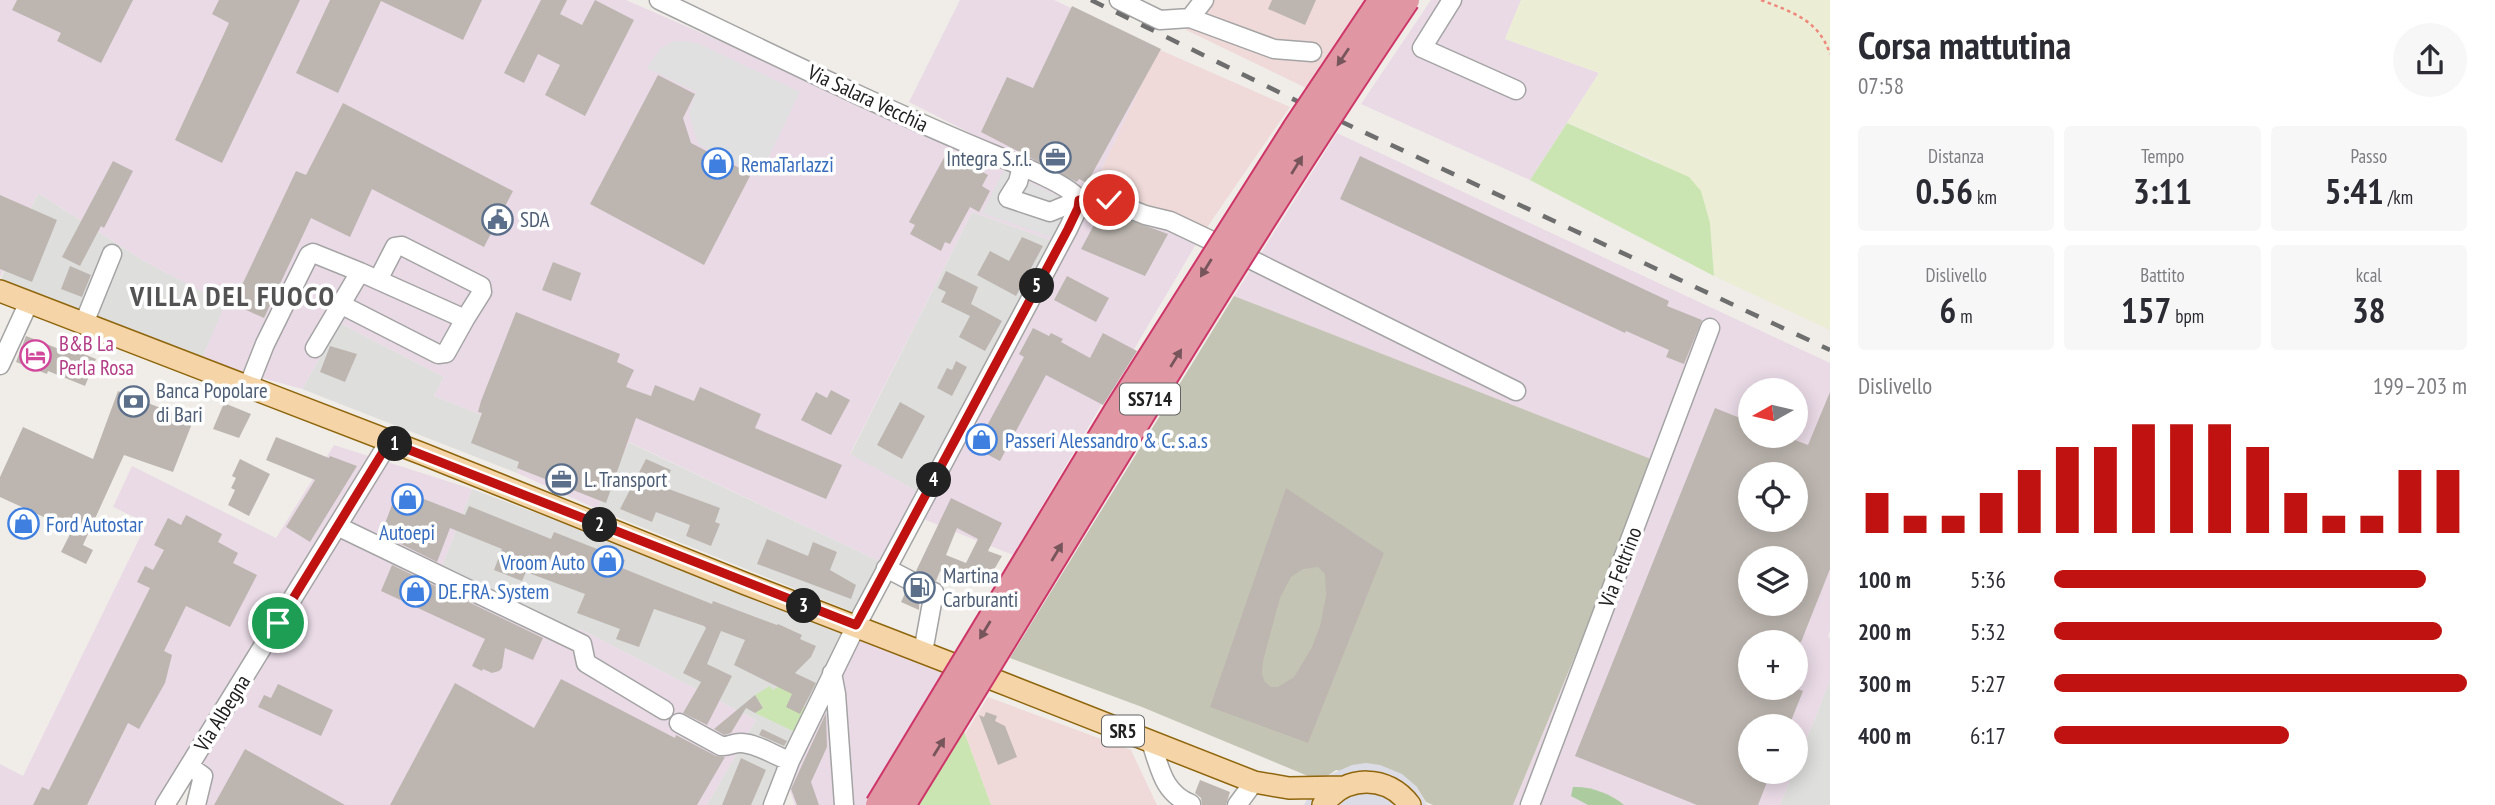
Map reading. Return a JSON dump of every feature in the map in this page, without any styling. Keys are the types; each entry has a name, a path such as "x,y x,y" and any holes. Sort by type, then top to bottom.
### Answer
{"highway":[{"name":"SS714","path":"878,805 1117,410 1296,127 1381,0"},
{"name":"SS714","path":"904,805 1134,425 1317,133 1407,0"}],"main road":[{"path":"0,291 950,663"},
{"name":"SR5","path":"992,679 1254,782 1289,788 1344,787 1358,782 1372,782 1399,792 1410,805"},
{"name":"SR5","path":"1254,782 1284,805"},
{"path":"1324,805 1344,787"}],"street":[{"name":"Via Salara Vecchia","path":"659,0 818,76 1022,166 1078,198"},
{"path":"1119,0 1160,20 1190,18 1274,49 1312,52"},
{"path":"1190,18 1204,0"},
{"path":"1452,0 1422,48 1516,90"},
{"path":"1022,166 1018,182 1008,198 1050,212 1078,198 1109,200 1145,215 1170,221 1210,240"},
{"path":"773,805 790,761 856,625 1068,229 1078,208 1078,198"},
{"path":"340,304 442,355 446,353 482,292 481,286 402,246 395,247 378,280"},
{"path":"248,387 265,344 309,255 318,253 465,319"},
{"path":"84,323 112,254"},
{"path":"1250,259 1516,391"},
{"path":"315,348 360,272"},
{"path":"0,365 29,302"},
{"name":"Via Feltrino","path":"1530,805 1710,328"},
{"name":"Via Albegna","path":"165,805 389,442"},
{"path":"337,526 582,643 586,663 664,710"},
{"path":"886,568 911,581"},
{"path":"923,652 934,592 931,591"},
{"path":"832,673 844,805"},
{"path":"679,723 721,746 727,747 737,742 747,743 790,761"},
{"path":"1151,742 1161,774 1182,802"},
{"path":"189,766 203,776 196,805"},
{"path":"1237,805 1254,782"}],"path":[{"path":"1761,0 1806,19 1824,38 1830,54"}],"shaded area":[{"path":"0,0 626,0 1063,191 1071,206 1053,241 972,212 850,454 917,491 879,561 629,442 597,509 517,473 532,435 434,396 444,377 340,323 302,389 201,361 225,304 144,261 38,193 0,278"},
{"path":"960,0 1054,0 1158,49 1093,188 1076,187 909,102"},
{"path":"1209,0 1366,0 1306,88 1186,30"},
{"path":"1431,0 1521,0 1505,39 1599,73 1530,180 1361,104"},
{"path":"1521,0 1830,0 1830,330 1714,276 1710,223 1657,161 1567,123 1599,73 1505,39"},
{"path":"674,41 700,44 800,92 759,177 698,144 689,114 696,92 647,68 661,48"},
{"path":"1158,49 1290,107 1199,239 1090,194"},
{"path":"1337,133 1830,363 1830,680 1808,736 1808,714 1738,714 1738,784 1788,784 1780,805 1513,805 1656,462 1234,296"},
{"path":"1004,170 1064,199 1068,212 1054,238 982,213"},
{"path":"38,193 144,261 226,304 201,361 0,281"},
{"path":"1090,194 1199,239 1013,555 921,518"},
{"path":"972,212 1053,241 917,491 850,455"},
{"path":"1234,296 1656,461 1513,805 1433,805 1426,802 1416,786 1336,770 1320,781 1142,707 1010,658"},
{"path":"340,323 444,377 434,396 533,435 517,473 302,389"},
{"path":"628,442 879,561 853,612 597,509"},
{"path":"334,445 472,489 441,569 575,634 580,629 756,720 707,805 193,805 196,793 176,781 161,805 0,805 0,764 23,776 147,523 113,507 132,466 276,538"},
{"path":"472,489 859,634 778,805 707,805 756,720 580,629 575,634 441,569"},
{"path":"859,634 949,670 887,805 795,805 786,780"},
{"path":"1830,680 1830,805 1780,805 1788,784 1808,784 1808,736"},
{"path":"988,697 1131,750 1157,805 991,805 965,734"},
{"path":"1352,765 1380,765 1402,774 1416,786 1427,805 1304,805 1312,790 1327,776"}],"green space":[{"path":"1567,123 1689,177 1701,191 1710,223 1714,276 1530,180"},
{"path":"949,670 965,734 991,805 887,805"},
{"path":"795,676 799,681 789,700 807,708 795,732 755,713 763,707 755,695 770,686 773,690"},
{"path":"1573,787 1600,792 1624,805 1588,805 1571,796"}],"building":[{"path":"17,0 133,0 101,63 57,41 61,33 12,10"},
{"path":"219,0 300,0 222,163 175,140 229,23 212,14"},
{"path":"330,0 482,0 463,40 381,1 338,93 296,73"},
{"path":"541,0 567,0 560,14 582,25 595,0 634,20 585,116 545,95 560,65 538,54 524,83 504,73"},
{"path":"1272,0 1316,0 1305,25 1268,9"},
{"path":"1072,6 1161,49 1087,183 1079,179 1077,182 981,132 1007,77 1033,88"},
{"path":"658,75 695,94 683,118 691,143 751,174 704,265 590,204"},
{"path":"343,103 513,191 484,247 372,189 350,237 311,218 264,318 233,304 296,171 306,175"},
{"path":"947,152 988,175 982,186 990,191 979,212 970,207 950,244 945,242 941,251 910,234 915,225 909,222"},
{"path":"1360,156 1669,301 1667,306 1702,320 1684,364 1666,357 1669,350 1626,331 1625,333 1340,199"},
{"path":"113,161 133,171 104,228 101,226 80,266 62,257"},
{"path":"0,195 57,220 32,282 0,269"},
{"path":"1102,210 1168,234 1145,276 1081,249"},
{"path":"1022,237 1043,246 1016,296 977,275 990,251 1009,261"},
{"path":"553,262 581,273 571,301 542,290"},
{"path":"70,266 91,275 82,297 61,289"},
{"path":"946,271 978,287 971,304 1002,321 985,351 959,337 970,316 941,302 946,292 938,288"},
{"path":"1067,276 1109,298 1096,322 1054,300"},
{"path":"516,312 620,354 617,362 634,370 626,387 651,396 655,385 694,401 700,387 761,414 755,428 842,465 826,499 636,418 606,503 517,468 519,462 471,443 482,413 478,412 481,401"},
{"path":"1033,328 1063,339 1061,342 1090,358 1103,333 1137,351 1103,405 1046,375 1000,461 975,448 1024,357 1019,354"},
{"path":"26,336 72,354 74,350 96,359 85,386 16,362"},
{"path":"330,346 357,354 345,382 320,372"},
{"path":"956,361 967,367 952,396 937,388 947,368 952,370"},
{"path":"831,390 850,400 831,435 801,420 816,392 827,398"},
{"path":"118,391 193,421 173,472 124,455 83,545 93,550 86,564 61,552 72,530 0,497 0,477 23,427 93,459"},
{"path":"1830,392 1830,569 1806,630 1738,630 1738,700 1799,700 1794,714 1738,714 1738,784 1766,784 1758,805 1697,805 1575,756 1715,408 1738,417 1738,448 1808,448"},
{"path":"900,402 925,416 902,459 877,445"},
{"path":"224,403 251,414 239,438 213,429"},
{"path":"276,437 357,466 310,542 286,527 315,480 266,460"},
{"path":"240,459 270,474 249,516 228,505 235,490 231,488 236,478 232,476"},
{"path":"646,459 671,470 665,482 668,483 666,488 720,508 715,522 720,524 711,546 686,536 690,525 656,512 652,522 620,509"},
{"path":"1286,488 1384,553 1308,743 1210,707","holes":["1318,567 1325,574 1326,596 1320,626 1312,647 1294,677 1278,687 1271,687 1262,674 1263,661 1280,598 1291,577 1303,569"]},
{"path":"398,489 465,515 469,506 551,539 554,532 625,560 622,568 712,604 713,601 802,635 800,639 816,646 811,657 795,673 816,683 800,714 786,707 792,694 734,665 745,640 721,631 707,664 732,676 707,725 683,713 701,682 683,673 706,628 704,626 654,609 639,647 616,639 620,629 577,613 585,594 526,572 522,581 494,570 502,549 450,528 437,562 381,534"},
{"path":"951,498 1002,523 988,551 1002,556 985,585 959,572 956,578 940,571 936,581 928,580 921,586 921,576 916,571","holes":["957,528 978,539 966,563 946,555"]},
{"path":"186,515 222,534 218,542 238,553 233,563 257,575 230,627 186,606 164,651 172,655 165,683 139,729 128,723 87,805 33,805 42,787 49,790 150,588 137,582 145,566 153,570 164,550 154,545 168,518 181,525"},
{"path":"767,539 808,556 813,542 837,552 830,570 856,585 851,599 757,564"},
{"path":"392,565 543,638 533,660 505,648 502,668 499,671 492,673 472,666 485,639 381,591"},
{"path":"920,587 919,610 901,602 906,591 912,592"},
{"path":"561,679 675,738 676,735 716,756 725,757 697,805 390,805 455,683 534,728"},
{"path":"278,684 333,710 321,736 258,707 264,695 271,698"},
{"path":"755,695 763,708 755,713 746,708 731,733 724,735 714,729"},
{"path":"986,712 997,716 995,721 1005,726 1017,757 998,765 979,715 984,717"},
{"path":"826,713 827,747 811,782 819,805 797,805 791,789"},
{"path":"762,729 787,741 784,746 759,735"},
{"path":"245,749 345,805 214,805"},
{"path":"741,758 766,770 751,805 722,805"},
{"path":"1200,780 1230,792 1226,805 1202,805 1201,798 1195,793"}],"railway":[{"path":"1091,0 1299,102"},
{"path":"1340,121 1830,350"}],"place":[{"name":"Integra S.r.l.","path":"1055,158"},
{"name":"RemaTarlazzi","path":"718,164"},
{"name":"SDA","path":"497,219"},
{"name":"B&B La Perla Rosa","path":"36,355"},
{"name":"Banca Popolare di Bari","path":"133,402"},
{"name":"Passeri Alessandro & C. s.a.s","path":"982,440"},
{"name":"L. Transport","path":"561,479"},
{"name":"Autoepi","path":"407,500"},
{"name":"Ford Autostar","path":"23,524"},
{"name":"Vroom Auto","path":"608,562"},
{"name":"Martina Carburanti","path":"920,587"},
{"name":"DE.FRA. System","path":"415,591"}],"district":[{"name":"VILLA DEL FUOCO","path":"233,295"}],"route":[{"path":"278,623 389,442 856,625 1068,229 1079,200 1090,197 1109,200"}]}
